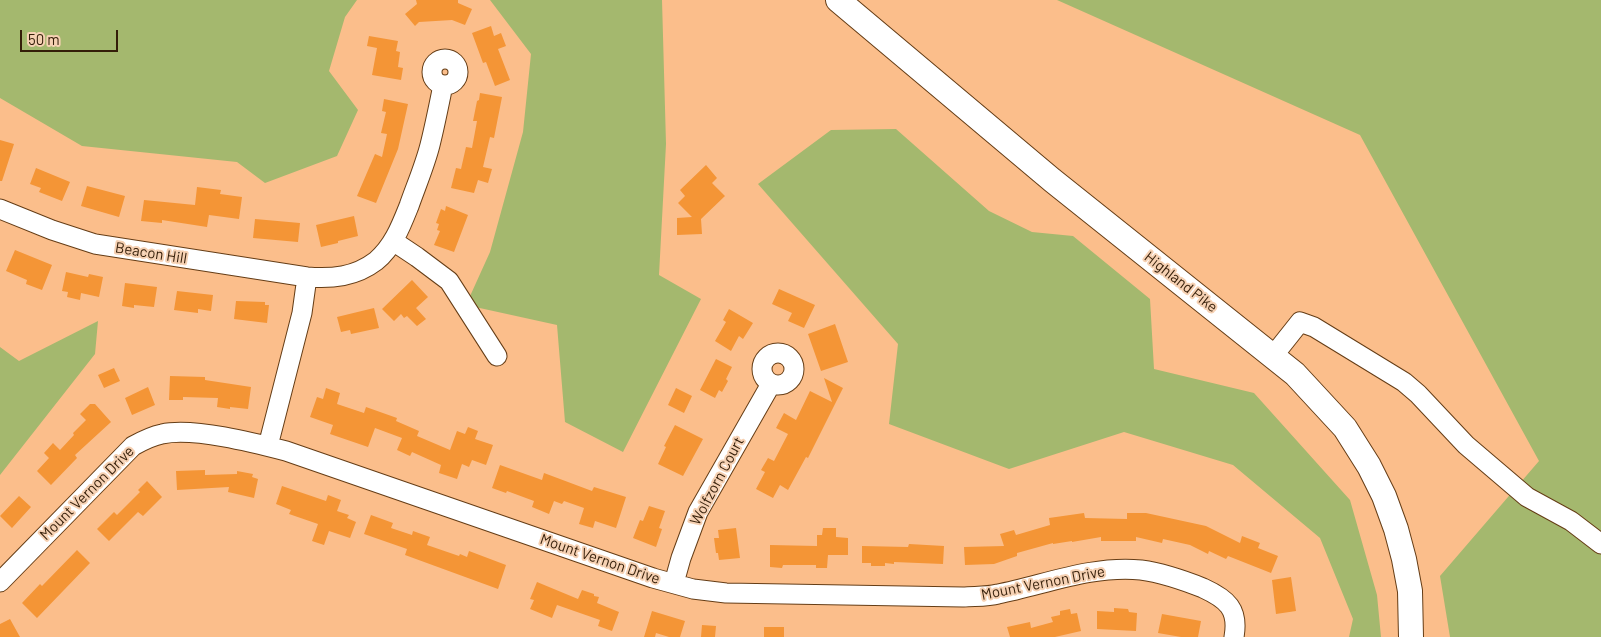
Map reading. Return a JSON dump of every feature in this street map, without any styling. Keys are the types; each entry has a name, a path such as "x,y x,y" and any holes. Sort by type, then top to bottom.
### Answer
{"main road":[{"name":"Highland Pike","path":"838,0 1052,180 1296,374 1345,428 1369,466 1384,496 1393,521 1404,559 1410,591 1411,637"}],"street":[{"name":"Beacon Hill","path":"0,209 52,230 95,244 307,277 342,277 362,270 379,258 393,241 416,188 430,146 443,85"},
{"path":"393,241 449,281 497,356"},
{"path":"268,446 302,313 307,277"},
{"path":"1273,356 1300,322 1314,327 1404,382 1418,394 1466,445 1527,497 1571,521 1601,544"},
{"name":"Wolfzorn Court","path":"674,583 698,512 771,384"},
{"name":"Mount Vernon Drive","path":"0,582 133,446 146,439 177,432 194,433 268,446 518,530 653,578 693,589 726,593 963,597 996,595 1080,574 1112,570 1140,570 1185,581 1227,601 1234,611 1234,637"}],"green space":[{"path":"0,0 357,0 345,17 329,71 358,110 337,156 265,183 237,162 82,146 0,98"},
{"path":"490,0 662,0 666,144 659,275 701,299 623,452 565,422 557,325 466,305 490,252 523,132 531,54"},
{"path":"1057,0 1601,0 1601,637 1450,637 1440,576 1539,461 1360,135"},
{"path":"896,129 989,211 1032,232 1073,236 1150,299 1154,369 1254,393 1350,500 1377,595 1381,637 1349,637 1353,619 1320,538 1233,465 1124,432 1009,469 889,424 898,344 758,184 831,130"},
{"path":"98,321 95,354 0,475 0,347 19,361"}],"building":[{"path":"416,0 458,0 458,3 472,9 465,25 452,20 419,22 415,26 405,14 417,4"},
{"path":"491,26 494,36 501,33 506,46 498,49 510,80 495,86 486,62 483,63 472,33"},
{"path":"369,36 398,41 396,51 400,52 398,67 403,68 401,80 372,75 377,48 367,46"},
{"path":"480,93 502,97 494,138 490,137 483,167 492,169 488,183 478,180 474,193 451,188 456,168 461,169 466,147 472,148 477,121 473,121"},
{"path":"384,99 408,104 398,149 376,203 357,196 375,154 382,157 387,134 381,133 386,112 382,111"},
{"path":"0,140 14,144 2,181 0,181"},
{"path":"706,165 717,178 712,183 725,196 701,219 702,234 677,235 677,218 692,217 678,203 685,196 680,190"},
{"path":"36,168 70,182 62,201 39,192 41,188 30,184"},
{"path":"87,186 125,196 119,217 81,206"},
{"path":"197,187 221,190 220,194 242,197 239,219 209,215 207,227 162,220 162,223 141,221 144,200 195,205"},
{"path":"446,206 468,215 454,252 434,245 440,231 437,230 439,224 436,223 441,209 445,211"},
{"path":"354,216 358,236 321,247 316,225"},
{"path":"255,219 300,223 298,242 253,238"},
{"path":"15,250 52,265 42,290 26,284 27,280 6,271"},
{"path":"66,272 88,277 89,274 103,277 99,297 81,293 80,300 67,297 68,292 62,291"},
{"path":"412,280 428,297 416,308 426,319 417,326 407,316 404,318 401,314 394,321 382,309"},
{"path":"125,283 157,287 154,307 134,305 134,308 122,306"},
{"path":"779,289 815,305 804,328 788,321 792,313 772,304"},
{"path":"177,291 213,295 211,311 198,309 198,313 174,310"},
{"path":"236,301 265,302 265,305 269,305 267,323 234,319"},
{"path":"374,308 379,328 351,334 350,330 341,332 337,317"},
{"path":"729,309 753,323 743,339 739,336 731,351 715,341 726,322 723,320"},
{"path":"835,324 848,362 821,371 808,334"},
{"path":"716,359 732,367 722,392 719,390 715,398 700,390"},
{"path":"114,368 120,381 104,388 98,375"},
{"path":"170,376 205,377 205,380 251,387 248,409 217,407 218,398 183,397 183,400 169,400"},
{"path":"824,378 843,388 808,458 806,457 788,490 780,485 773,498 756,489 765,472 761,470 768,458 774,461 788,434 776,428 784,413 796,420 810,391 832,402"},
{"path":"148,387 155,405 132,415 125,398"},
{"path":"326,388 340,393 337,404 364,413 366,407 397,418 396,421 419,431 417,436 450,450 457,431 465,434 468,427 478,431 475,439 493,445 486,465 472,460 469,467 462,464 457,479 439,473 441,465 412,452 410,456 397,450 402,438 375,428 368,447 330,434 333,425 310,417 317,397 323,399"},
{"path":"676,388 692,396 684,413 668,405"},
{"path":"90,404 95,404 111,422 75,455 77,458 51,485 37,471 49,458 44,453 53,443 60,450 86,420 80,414"},
{"path":"675,425 703,439 683,476 658,464 666,447 664,446"},
{"path":"500,465 542,480 544,473 592,491 594,487 626,497 616,528 595,521 593,528 579,524 584,508 564,501 562,504 554,501 549,514 532,507 534,501 507,491 506,493 492,488"},
{"path":"205,470 205,475 237,474 237,471 253,474 252,477 258,479 254,498 228,492 229,487 177,490 176,471"},
{"path":"147,481 162,497 143,516 138,512 109,541 97,529 114,512 117,515 140,492 138,490"},
{"path":"282,486 326,501 328,495 341,500 337,511 349,515 347,518 356,522 350,538 329,531 324,545 312,541 318,524 289,514 291,510 276,504"},
{"path":"19,496 31,507 12,528 0,516"},
{"path":"649,506 665,511 659,528 662,529 656,547 633,538 640,520 643,521"},
{"path":"1084,513 1085,518 1127,519 1127,513 1146,513 1206,526 1240,543 1242,536 1260,543 1258,548 1278,556 1271,573 1228,556 1226,559 1209,551 1208,554 1190,545 1163,539 1162,543 1136,537 1136,541 1101,541 1101,537 1053,543 1017,553 1017,556 994,564 965,565 964,547 1004,546 1000,534 1014,530 1016,535 1050,525 1049,518"},
{"path":"371,515 393,523 391,528 412,535 413,531 430,537 427,545 459,556 460,554 467,557 469,551 506,565 498,589 405,555 407,549 364,534"},
{"path":"736,528 740,558 719,560 714,538 719,538 718,530"},
{"path":"823,528 836,528 836,537 848,538 848,555 828,555 827,568 816,568 816,565 783,565 782,568 770,567 770,545 817,546 817,535 822,535"},
{"path":"909,544 944,546 943,564 894,562 894,564 885,563 885,566 871,566 871,563 862,563 862,546 908,547"},
{"path":"77,550 90,563 37,618 22,603 40,584 42,586"},
{"path":"1291,577 1296,611 1276,614 1272,580"},
{"path":"537,582 578,599 582,590 599,597 597,603 619,612 612,631 598,626 600,620 557,605 552,618 530,609 534,600 530,599"},
{"path":"1114,608 1128,609 1129,612 1137,613 1136,631 1097,629 1097,611 1114,612"},
{"path":"1070,609 1071,614 1077,613 1081,631 1055,637 1010,637 1007,627 1030,622 1031,628 1053,622 1051,617 1060,615 1060,611"},
{"path":"652,611 685,621 680,637 669,637 656,633 655,637 644,637"},
{"path":"1162,614 1201,621 1198,637 1181,637 1158,633"},
{"path":"10,619 20,637 0,637 0,624"},
{"path":"702,625 716,626 715,637 701,637"},
{"path":"764,627 784,627 784,637 764,637"}]}
